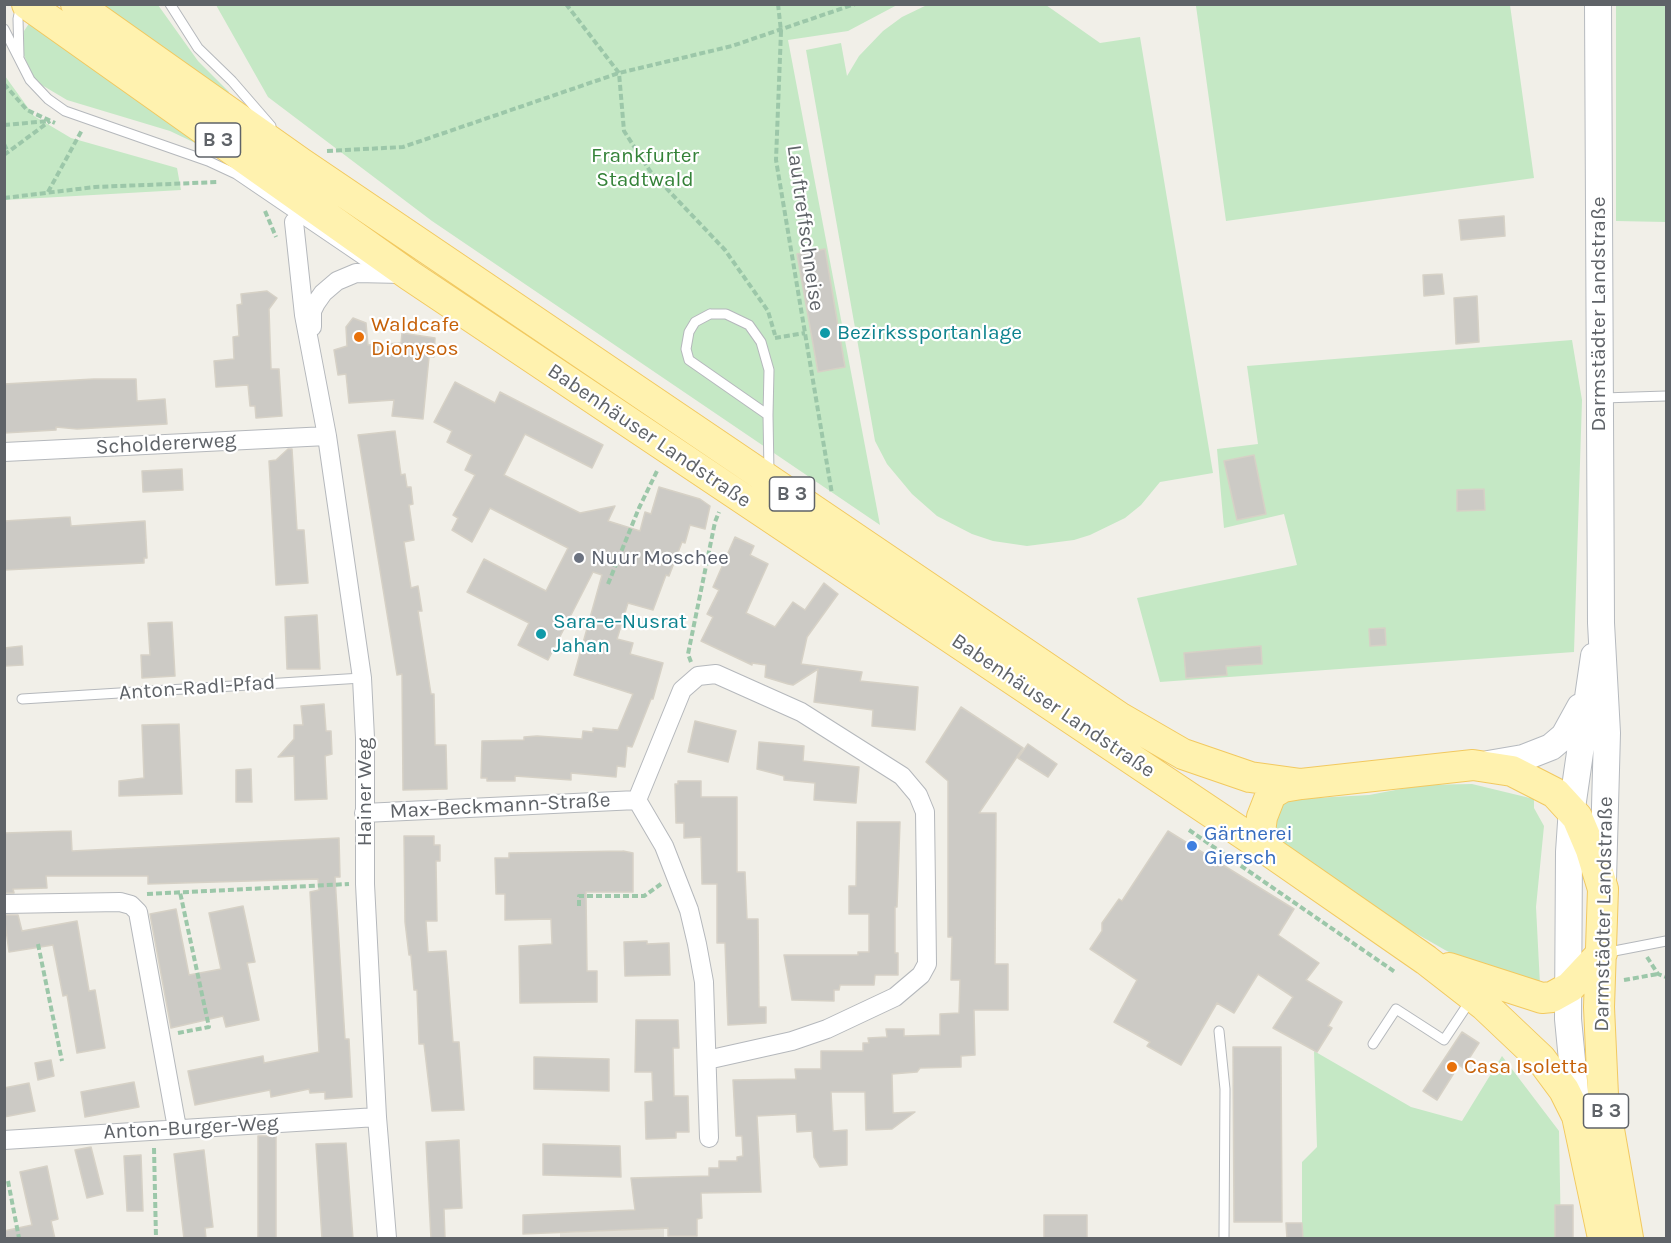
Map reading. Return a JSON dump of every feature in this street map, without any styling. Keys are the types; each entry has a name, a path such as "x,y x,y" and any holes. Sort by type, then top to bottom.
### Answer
{"main road":[{"name":"Babenhäuser Landstraße","path":"27,4 409,274 1266,849 1426,960"},
{"name":"Babenhäuser Landstraße","path":"76,4 837,526 1119,717 1166,745 1223,770 1274,782 1300,784 1506,763 1538,754 1564,736 1577,716 1587,690"},
{"name":"Darmstädter Landstraße","path":"1598,4 1601,623 1607,733 1601,967 1603,1095 1628,1239"},
{"name":"Darmstädter Landstraße","path":"1601,623 1587,690 1572,808 1568,988 1577,1116 1603,1239"},
{"name":"Babenhäuser Landstraße","path":"1473,765 1512,771 1534,780 1550,788 1572,808 1592,850 1603,889"},
{"name":"B 3","path":"1266,849 1260,831 1262,817 1271,794 1283,787 1300,784"},
{"name":"Darmstädter Landstraße","path":"1426,960 1473,997 1541,1059 1564,1090 1577,1116"},
{"name":"B 3","path":"1426,960 1532,997 1552,997 1601,967"}],"street":[{"name":"Hainer Weg","path":"294,222 304,315 327,436 362,678 365,738 365,884 377,1117 387,1239"},
{"name":"Hainer Weg","path":"312,350 312,311 323,293 337,281 356,273 409,274"},
{"name":"Scholdererweg","path":"4,452 327,436"},
{"name":"Max-Beckmann-Straße","path":"637,800 676,700 688,682 698,676"},
{"path":"698,676 724,676 801,712 902,776 918,795 925,812 927,831 927,964 915,982 875,1008 827,1029 792,1041 707,1060"},
{"name":"Max-Beckmann-Straße","path":"364,813 637,800"},
{"name":"Max-Beckmann-Straße","path":"637,800 650,818 676,874 689,910 704,982 709,1138"},
{"path":"4,904 120,902 131,904 138,912 177,1128"},
{"name":"Anton-Burger-Weg","path":"4,1140 377,1117"}],"lane":[{"path":"21,4 18,34 23,68"},
{"path":"170,4 198,48 232,81 294,154"},
{"path":"4,29 30,80 48,99 66,111 208,160 236,174 379,272"},
{"path":"768,415 689,360 686,349 689,332 695,322 710,314 726,314 749,325 762,342 768,360 769,479"},
{"path":"1599,398 1666,396"},
{"name":"Anton-Radl-Pfad","path":"27,699 362,678"},
{"path":"1601,967 1639,946 1666,941"},
{"path":"1373,1044 1396,1009 1444,1040 1473,997"},
{"path":"1219,1031 1225,1089 1224,1239"}],"path":[{"path":"567,4 620,73 624,131 650,171 725,250 768,311 782,360 768,360"},
{"name":"Lauftreffschneise","path":"778,4 781,31 776,159 837,526"},
{"path":"294,154 403,147 620,73 732,46 855,4"},
{"path":"4,144 6,153 66,111"},
{"path":"48,193 87,119"},
{"path":"4,125 50,121"},
{"path":"4,198 95,187 228,182 207,175"},
{"path":"263,207 277,240"},
{"path":"775,338 805,333"},
{"path":"608,584 639,507 660,466"},
{"path":"698,676 688,654 715,522 722,506"},
{"path":"579,906 579,896 644,896 676,874"},
{"path":"131,904 140,895 365,884"},
{"path":"160,1037 209,1027 180,892"},
{"path":"38,944 62,1061"},
{"path":"1639,946 1658,974"},
{"path":"1601,967 1666,977"},
{"path":"154,1130 156,1239"},
{"path":"8,1181 19,1239"}],"shaded area":[{"path":"664,1228 664,1238 560,1238 560,1233"}],"green space":[{"path":"929,4 1046,5 1100,43 1140,37 1213,473 1160,482 1141,505 1125,518 1074,540 1027,546 993,541 972,534 937,516 912,494 887,464 875,441 806,50 841,43 847,76 859,56 883,31 902,17"},
{"path":"1206,4 1510,5 1534,178 1226,221 1196,6"},
{"path":"94,5 158,5 198,61 229,92 225,97"},
{"name":"Frankfurter Stadtwald","path":"216,5 897,5 848,31 788,40 880,525 432,221 268,97"},
{"path":"1616,5 1666,5 1666,222 1616,221"},
{"path":"32,19 210,150 170,131 67,100 35,81 22,51 24,31"},
{"path":"5,76 34,116 71,138 177,168 181,190 5,200"},
{"path":"1572,340 1582,400 1574,652 1160,682 1137,598 1297,565 1284,514 1224,528 1217,449 1258,444 1247,366"},
{"path":"1472,784 1534,799 1534,808 1544,826 1536,907 1540,985 1523,989 1445,950 1356,899 1278,848 1268,826 1279,800 1369,795 1422,785"},
{"path":"1314,1051 1411,1107 1462,1121 1502,1056 1559,1131 1561,1238 1302,1238 1302,1162 1317,1147"}],"building":[{"path":"1504,216 1505,236 1461,240 1459,220"},
{"name":"Bezirkssportanlage","path":"825,249 845,367 818,372 797,254"},
{"path":"1442,274 1444,294 1424,296 1423,275"},
{"path":"267,291 277,298 269,309 271,369 279,369 282,416 256,418 255,406 250,406 248,385 216,387 214,361 234,359 233,337 239,336 237,305 242,304 241,294"},
{"path":"1477,296 1479,342 1456,344 1454,298"},
{"path":"353,318 366,323 368,345 401,343 402,333 435,338 434,357 429,357 423,419 392,416 394,400 349,403 346,374 338,375 334,350 347,346 346,327"},
{"path":"136,379 137,401 165,399 167,424 77,429 56,427 56,430 4,433 4,384"},
{"path":"455,382 495,403 500,392 603,445 592,468 525,434 504,475 580,513 615,506 608,521 640,531 645,512 651,514 659,487 700,499 710,506 705,529 690,525 685,543 682,542 669,576 666,575 653,610 628,603 617,639 633,643 630,654 663,663 653,699 651,699 632,747 627,746 625,767 617,766 616,777 571,773 571,780 515,776 515,781 487,781 487,778 481,778 482,741 524,740 524,737 537,736 582,739 583,731 593,732 593,728 618,730 633,694 574,675 602,575 593,572 548,660 518,645 529,623 467,592 484,559 546,591 568,548 490,508 472,542 452,530 458,518 453,515 475,475 465,470 472,455 447,442 452,431 434,422"},
{"path":"395,431 401,475 405,474 407,487 411,487 413,504 409,505 414,540 404,542 411,588 418,586 422,611 418,611 431,694 434,694 435,745 446,745 447,789 403,790 402,674 397,675 358,435"},
{"path":"288,449 292,449 297,530 304,530 308,583 276,585 269,461 276,460"},
{"path":"1254,455 1266,514 1237,520 1224,461"},
{"path":"182,469 183,490 143,492 142,471"},
{"path":"1484,489 1485,510 1457,511 1457,490"},
{"path":"70,517 71,526 145,521 147,558 144,558 144,563 4,570 4,521"},
{"path":"735,537 754,546 750,555 768,564 746,613 775,627 793,602 805,610 824,583 838,594 807,637 801,664 862,672 860,681 918,687 915,730 872,726 873,710 814,702 818,669 793,685 788,684 765,677 766,665 752,663 752,665 701,641 713,617 707,614 719,590 713,587"},
{"path":"317,615 320,669 287,669 285,617"},
{"path":"172,622 175,676 142,678 141,655 150,655 148,623"},
{"path":"1385,628 1386,645 1370,646 1369,629"},
{"path":"22,646 23,665 4,666 4,648"},
{"path":"1261,646 1262,664 1226,666 1227,675 1186,678 1184,653"},
{"path":"324,704 326,731 331,731 332,754 325,756 327,799 295,800 294,756 278,757 294,739 294,725 303,725 301,706"},
{"path":"961,707 1023,748 979,813 996,813 995,964 1008,964 1008,1010 974,1010 975,1055 961,1056 961,1067 920,1068 917,1072 892,1074 893,1113 915,1112 892,1129 866,1130 865,1092 831,1092 833,1131 847,1130 847,1165 820,1167 814,1157 812,1131 797,1132 796,1114 757,1116 761,1192 701,1193 702,1218 697,1219 697,1236 668,1236 668,1228 523,1234 523,1215 635,1210 631,1178 709,1176 709,1168 719,1168 719,1161 737,1161 737,1157 743,1156 742,1136 736,1136 733,1080 796,1079 795,1069 821,1069 821,1051 863,1051 863,1043 869,1043 868,1038 887,1037 886,1029 904,1029 904,1036 940,1035 940,1014 959,1013 960,980 951,980 952,937 948,937 948,781 926,762"},
{"path":"695,721 736,731 728,762 688,752"},
{"path":"179,724 182,794 119,796 119,781 144,778 142,725"},
{"path":"759,742 804,746 803,761 859,767 856,803 814,800 815,783 784,780 784,776 757,769"},
{"path":"1028,744 1057,764 1048,777 1018,758"},
{"path":"251,769 252,802 236,802 236,770"},
{"path":"678,781 701,781 701,797 737,797 737,872 745,872 747,919 758,919 759,1007 766,1007 766,1023 728,1025 725,943 717,943 717,884 702,884 701,837 684,838 684,823 676,823 675,784 678,784"},
{"path":"857,822 900,822 897,907 895,907 895,953 898,953 898,975 875,975 874,985 840,985 839,990 834,990 834,1001 792,1000 784,955 858,955 858,952 869,952 869,914 849,914 849,886 856,886"},
{"path":"71,831 72,851 339,838 340,877 335,877 345,1039 349,1039 352,1097 325,1099 325,1092 310,1093 309,1089 271,1097 270,1090 195,1105 188,1071 263,1056 264,1063 319,1052 310,892 319,890 318,879 148,884 148,876 46,876 47,888 13,889 14,893 4,893 4,833"},
{"path":"1168,831 1294,909 1278,935 1319,963 1306,980 1342,1002 1328,1026 1332,1028 1317,1052 1273,1028 1293,997 1258,974 1234,1013 1217,1003 1181,1065 1147,1046 1150,1042 1114,1022 1137,980 1090,949 1102,931 1102,923 1119,899 1122,901"},
{"path":"404,836 434,836 434,845 440,845 440,861 436,861 437,921 426,921 428,952 446,951 453,1042 459,1042 464,1110 432,1111 424,1044 419,1044 417,990 414,990 405,922"},
{"path":"623,851 633,853 633,892 586,892 587,971 597,971 597,1002 520,1003 519,946 552,944 551,919 505,920 505,894 496,894 495,858 509,858 509,853"},
{"path":"243,906 255,962 247,963 259,1020 226,1027 223,1016 171,1028 150,914 176,909 189,975 221,969 209,913"},
{"path":"4,915 18,915 22,931 77,921 89,991 95,990 105,1048 77,1053 67,995 63,996 53,945 9,952"},
{"path":"647,941 647,944 669,943 670,975 625,976 624,942"},
{"path":"636,1020 678,1020 679,1048 673,1048 674,1096 688,1096 689,1132 676,1132 676,1138 646,1139 645,1102 653,1101 652,1072 635,1072"},
{"path":"1462,1032 1479,1043 1463,1068 1459,1065 1437,1100 1423,1091"},
{"path":"1233,1047 1281,1047 1282,1222 1234,1222"},
{"path":"534,1057 609,1059 609,1091 534,1089"},
{"path":"51,1060 54,1076 38,1080 35,1063"},
{"path":"134,1082 139,1107 85,1117 81,1092"},
{"path":"29,1083 35,1111 4,1117 4,1088"},
{"path":"258,1136 276,1136 276,1239 258,1239"},
{"path":"459,1140 462,1208 444,1209 445,1239 431,1239 426,1142"},
{"path":"346,1143 353,1239 322,1239 316,1144"},
{"path":"543,1144 620,1146 621,1177 543,1175"},
{"path":"91,1147 103,1194 87,1198 75,1150"},
{"path":"204,1150 213,1227 205,1228 206,1239 184,1239 174,1154"},
{"path":"141,1155 143,1211 127,1211 124,1156"},
{"path":"47,1166 58,1219 51,1221 55,1239 4,1239 4,1231 32,1225 20,1172"},
{"path":"1555,1205 1573,1205 1573,1239 1555,1239"},
{"path":"1044,1215 1087,1215 1087,1239 1044,1239"},
{"path":"1286,1223 1302,1223 1303,1239 1287,1239"}],"place":[{"name":"Bezirkssportanlage","path":"825,333"},
{"name":"Waldcafe Dionysos","path":"359,337"},
{"name":"Nuur Moschee","path":"579,558"},
{"name":"Sara-e-Nusrat Jahan","path":"541,634"},
{"name":"Gärtnerei Giersch","path":"1192,846"},
{"name":"Casa Isoletta","path":"1452,1067"}]}
